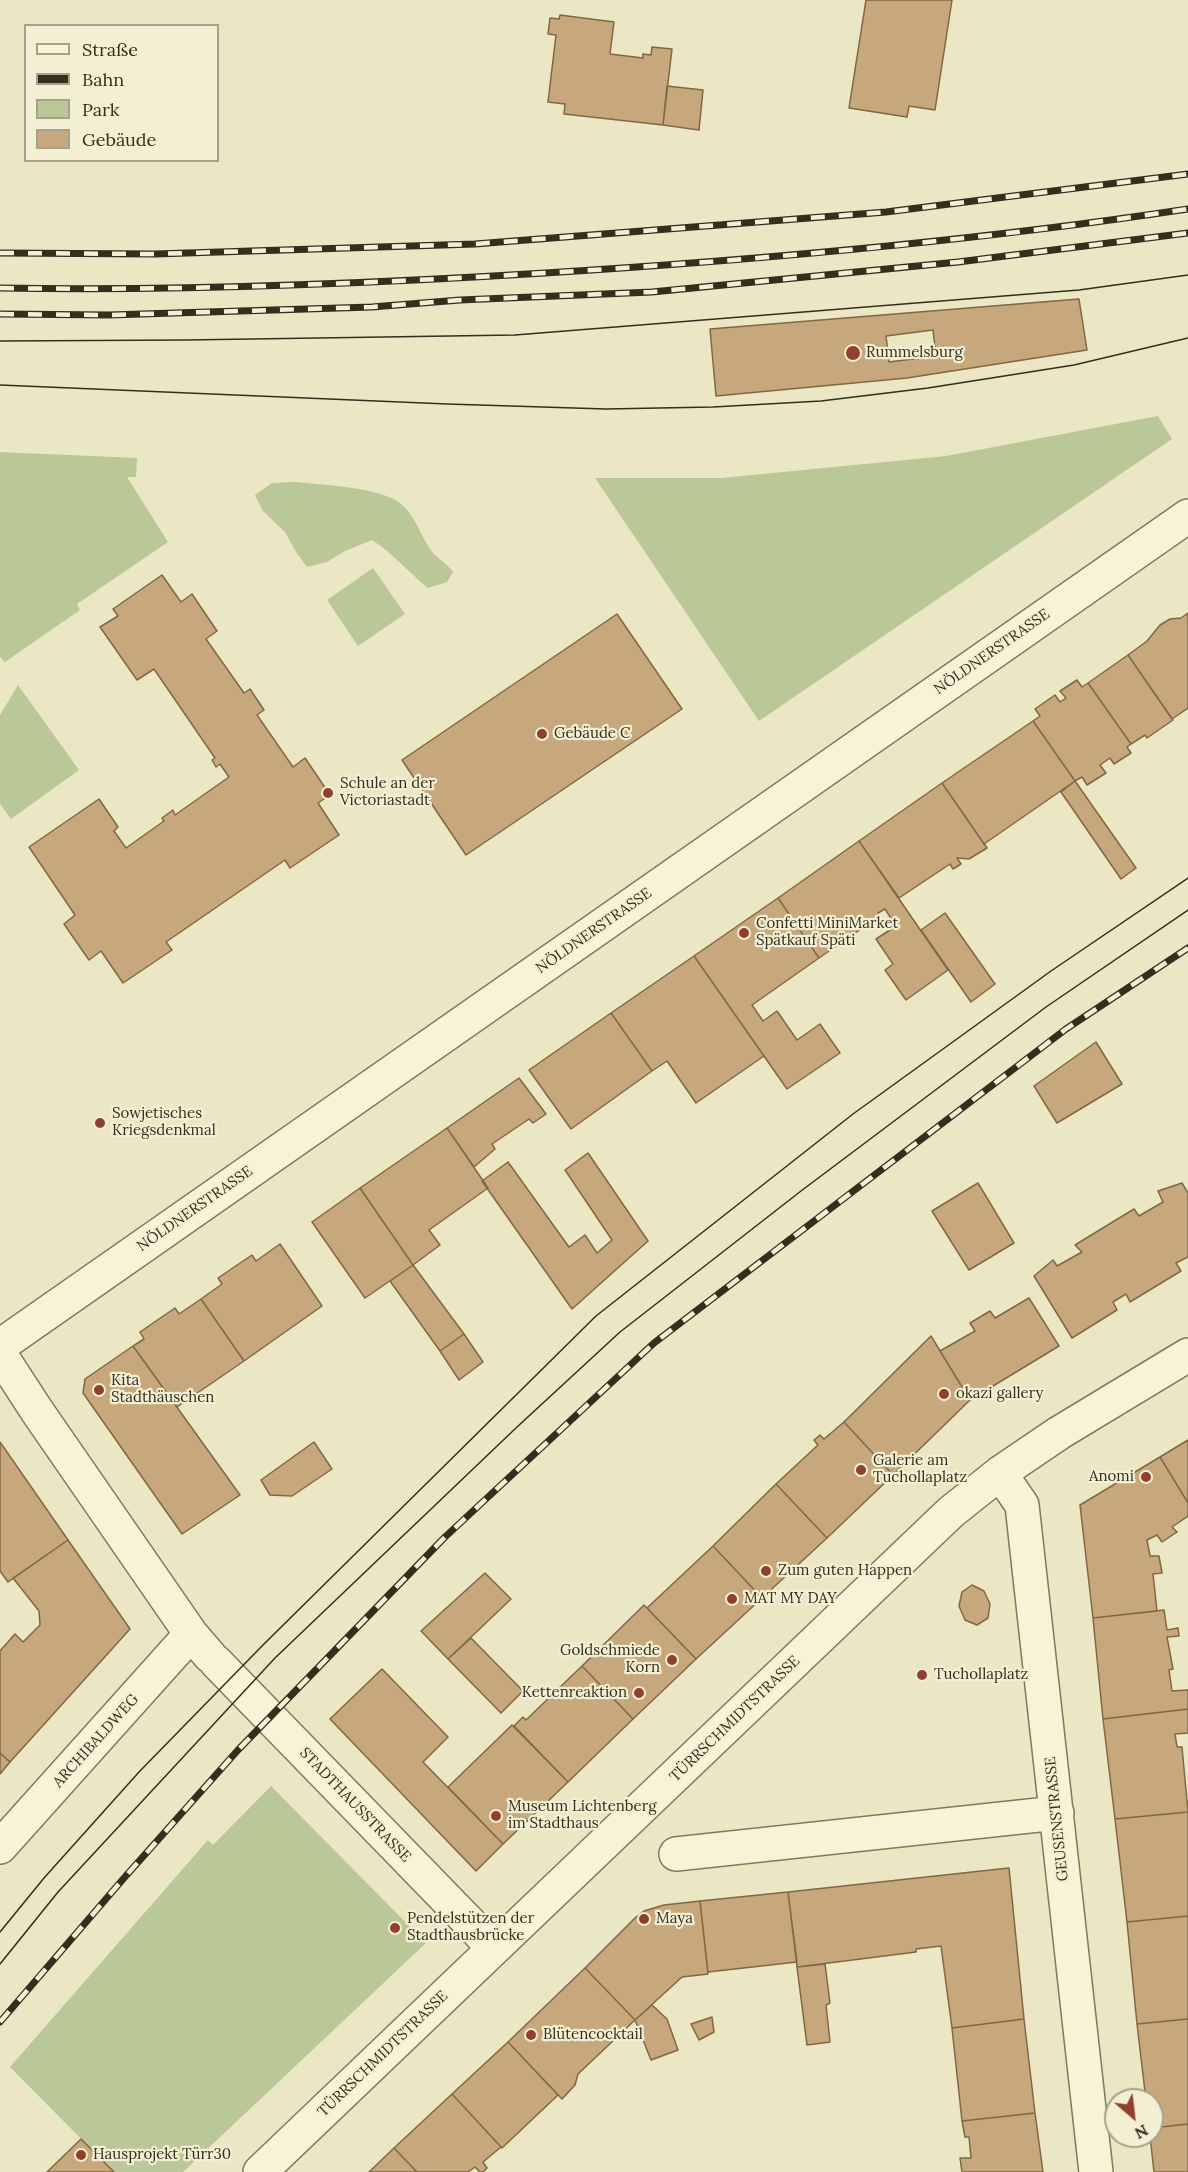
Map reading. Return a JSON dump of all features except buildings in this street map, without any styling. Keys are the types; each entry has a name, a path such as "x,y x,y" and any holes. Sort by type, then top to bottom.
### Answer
{"street":[{"name":"NÖLDNERSTRASSE","path":"0,1346 1188,516"},
{"name":"STADTHAUSSTRASSE","path":"0,1354 37,1411 206,1651 493,1947"},
{"name":"TÜRRSCHMIDTSTRASSE","path":"260,2172 951,1512 1000,1473 1059,1433 1188,1354"},
{"name":"GEUSENSTRASSE","path":"1000,1473 1022,1505 1096,2172"},
{"name":"ARCHIBALDWEG","path":"0,1848 206,1651"},
{"path":"676,1854 1057,1813"}],"green space":[{"path":"1158,416 1172,439 759,721 595,478 722,478 946,456"},
{"path":"0,452 137,458 136,477 127,477 168,542 77,604 80,610 5,662 0,657"},
{"path":"296,482 365,490 379,493 400,503 413,519 430,549 453,572 447,582 428,588 372,540 345,551 327,562 307,567 285,532 263,511 255,495 272,483"},
{"path":"373,568 405,614 358,646 327,600"},
{"path":"18,685 79,770 11,819 0,804 0,715"},
{"path":"271,1786 426,1943 183,2172 114,2172 10,2067 208,1840 213,1845"}],"tram line":[{"path":"0,341 515,335 1079,290 1188,275"},
{"path":"0,385 606,409 713,407 821,401 928,388 1074,365 1188,338"},
{"path":"0,1932 44,1878 139,1772 263,1645 596,1316 853,1114 1051,971 1188,878"},
{"path":"0,1964 58,1892 275,1658 620,1332 801,1191 1046,1007 1188,910"}],"railway":[{"path":"0,253 155,254 475,244 886,212 1188,174"},
{"path":"0,288 272,286 626,268 948,240 1188,209"},
{"path":"0,314 109,315 372,307 460,300 652,292 958,262 1188,233"},
{"path":"0,2022 238,1750 445,1537 654,1343 1066,1029 1188,948"}],"place":[{"name":"Rummelsburg","path":"853,353"},
{"name":"Gebäude C","path":"542,734"},
{"name":"Schule an der Victoriastadt","path":"328,793"},
{"name":"Confetti MiniMarket Spätkauf Späti","path":"744,933"},
{"name":"Sowjetisches Kriegsdenkmal","path":"100,1123"},
{"name":"Kita Stadthäuschen","path":"99,1390"},
{"name":"okazi gallery","path":"944,1394"},
{"name":"Galerie am Tuchollaplatz","path":"861,1470"},
{"name":"Anomi","path":"1146,1477"},
{"name":"Zum guten Happen","path":"766,1571"},
{"name":"MAT MY DAY","path":"732,1599"},
{"name":"Goldschmiede Korn","path":"672,1660"},
{"name":"Tuchollaplatz","path":"922,1675"},
{"name":"Kettenreaktion","path":"639,1693"},
{"name":"Museum Lichtenberg im Stadthaus","path":"496,1816"},
{"name":"Maya","path":"644,1919"},
{"name":"Pendelstützen der Stadthausbrücke","path":"395,1928"},
{"name":"Blütencocktail","path":"531,2035"},
{"name":"Hausprojekt Türr30","path":"81,2155"}]}
